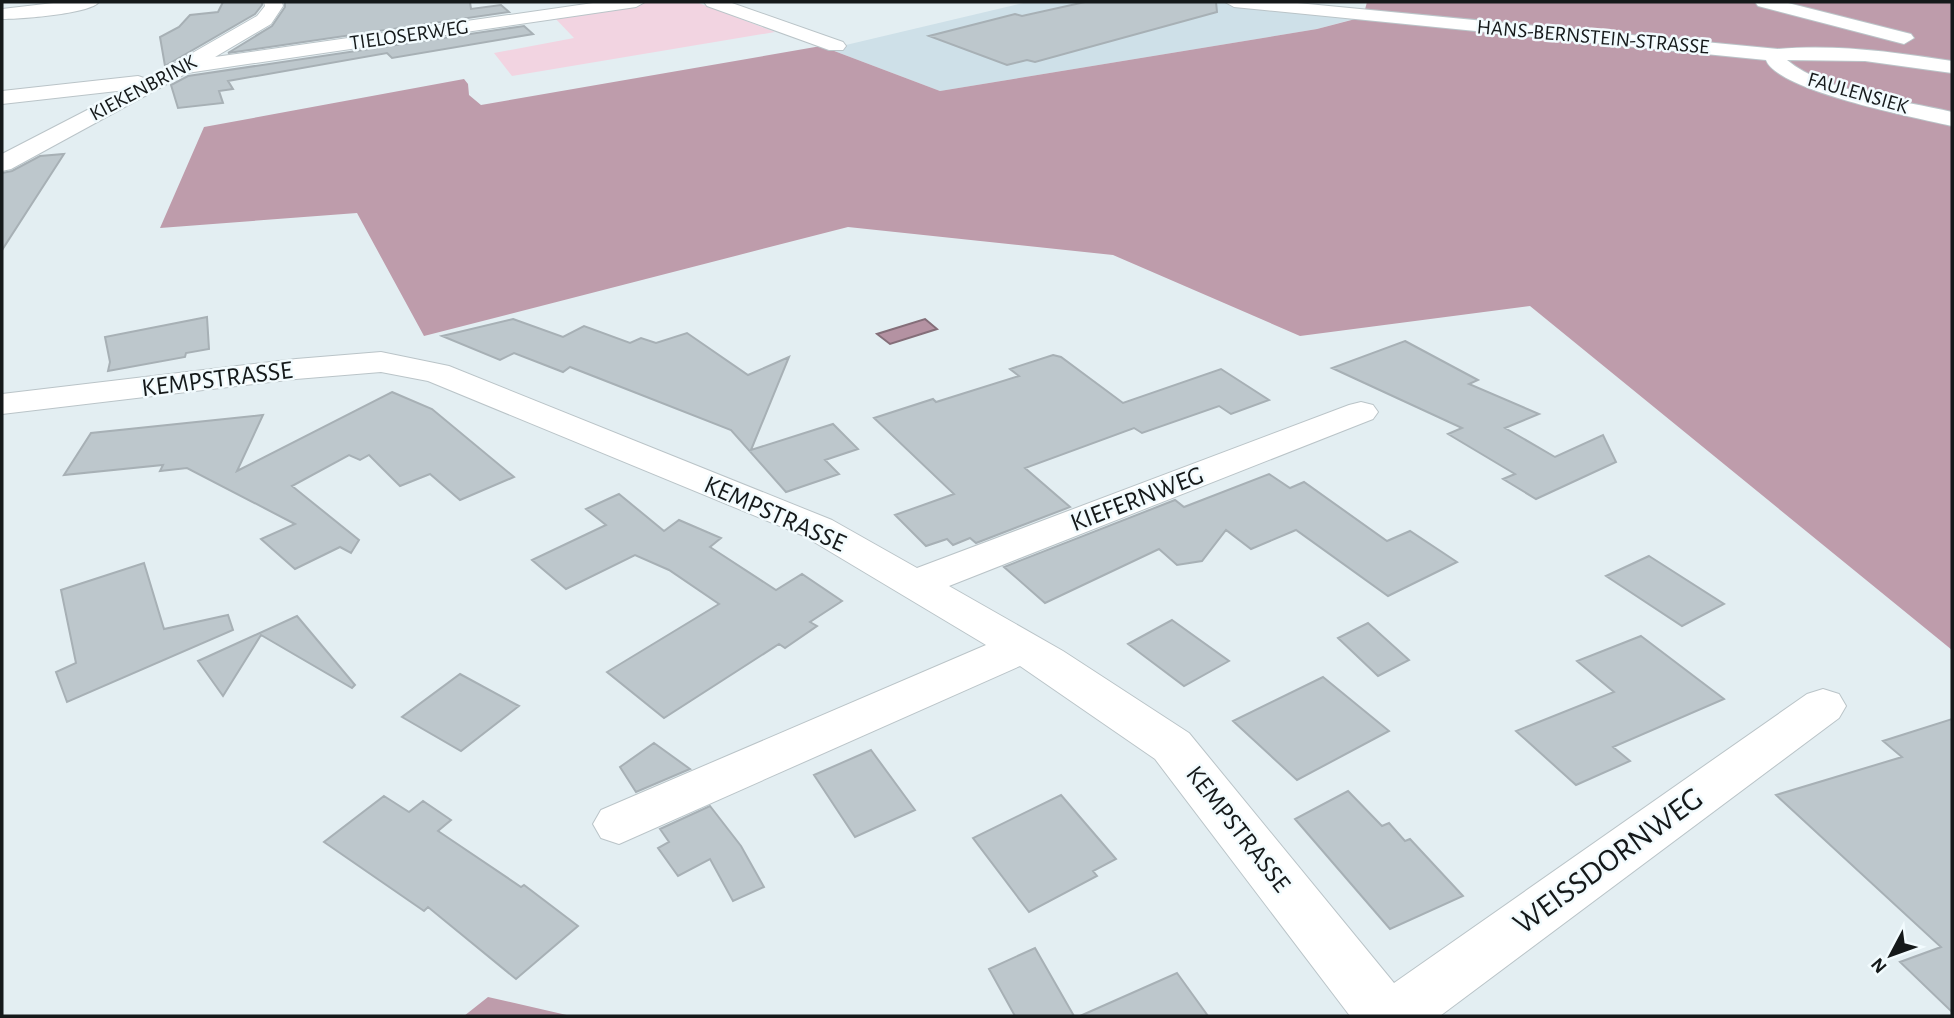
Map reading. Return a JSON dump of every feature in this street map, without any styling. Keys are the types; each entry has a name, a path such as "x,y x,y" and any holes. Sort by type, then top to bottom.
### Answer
{"street":[{"path":"2,14 56,9 90,2"},
{"name":"KIEKENBRINK","path":"2,163 161,80 264,20 274,6 273,2"},
{"name":"TIELOSERWEG","path":"182,68 625,2"},
{"path":"713,2 836,46"},
{"name":"HANS-BERNSTEIN-STRASSE","path":"1234,2 1778,55 1809,51 1860,54 1952,67"},
{"path":"1764,2 1861,29 1939,46"},
{"name":"FAULENSIEK","path":"1778,55 1775,61 1783,70 1840,91 1952,119"},
{"path":"2,97 161,80"},
{"name":"KEMPSTRASSE","path":"2,404 381,362 437,373 818,527 1047,662 1172,746 1385,1016"},
{"name":"KIEFERNWEG","path":"913,585 1361,412"},
{"path":"619,824 1020,648"},
{"name":"WEISSDORNWEG","path":"1394,1016 1823,706"}],"shaded area":[{"path":"647,2 696,2 775,32 512,76 494,53 574,38 553,16"},
{"path":"1028,2 1222,2 1358,18 1317,29 940,91 829,49"},
{"path":"1367,2 1952,2 1952,650 1530,306 1300,336 1113,255 848,227 424,336 357,213 160,228 204,127 464,79 468,84 469,95 481,105 821,46 940,91 1317,29 1363,17"},
{"path":"925,319 937,329 890,344 877,334"},
{"path":"488,997 571,1016 464,1016"}],"building":[{"path":"223,2 262,2 262,5 255,14 165,66 160,37 179,27 190,15 218,12"},
{"path":"285,2 470,2 471,9 501,5 509,12 228,53 272,26 285,7"},
{"path":"1085,2 1216,2 1217,12 1035,62 1027,60 1007,65 929,36 1015,14 1022,16"},
{"path":"524,26 533,34 392,58 387,53 228,81 233,89 219,91 223,103 178,108 171,85 188,76"},
{"path":"64,154 2,250 2,173 12,171 40,156"},
{"path":"207,317 209,349 186,353 185,357 108,371 110,362 105,337"},
{"path":"513,319 563,337 584,326 630,343 641,338 656,343 687,333 748,375 789,357 751,450 833,424 858,449 825,460 839,474 786,492 731,430 570,367 563,372 514,353 500,360 442,336"},
{"path":"1405,341 1478,380 1469,384 1539,414 1505,428 1555,457 1603,435 1616,462 1536,499 1503,479 1515,474 1448,434 1462,428 1332,368"},
{"path":"1053,355 1061,357 1123,403 1221,369 1269,400 1231,414 1219,406 1142,433 1134,428 1025,468 1070,507 976,543 970,538 953,545 947,539 926,546 895,515 954,494 874,418 1019,376 1010,369"},
{"path":"392,392 432,409 514,477 460,500 430,474 400,486 369,455 360,460 349,455 292,486 359,540 351,553 340,547 295,569 261,539 295,524 187,468 160,471 163,465 64,475 91,433 263,415 237,471"},
{"path":"1269,474 1290,488 1304,482 1387,541 1410,531 1457,562 1388,596 1296,530 1251,549 1226,530 1202,561 1177,565 1159,549 1045,603 1004,567 1175,500 1184,507"},
{"path":"619,494 664,531 679,520 721,538 710,547 776,590 802,574 842,601 810,622 817,626 785,648 779,644 664,718 607,672 719,604 669,570 635,555 566,589 532,560 606,525 586,509"},
{"path":"1649,556 1724,604 1682,626 1606,576"},
{"path":"144,563 164,629 228,615 233,630 67,702 56,672 76,663 61,590"},
{"path":"297,616 355,685 352,688 261,635 223,696 198,661"},
{"path":"1172,620 1229,661 1184,686 1128,644"},
{"path":"1368,623 1409,660 1378,676 1338,638"},
{"path":"1641,636 1724,699 1613,747 1630,761 1576,785 1516,731 1614,692 1577,661"},
{"path":"460,674 519,706 461,751 402,717"},
{"path":"1323,677 1389,731 1297,780 1233,721"},
{"path":"1952,719 1952,1012 1900,962 1941,947 1776,795 1902,757 1883,741"},
{"path":"654,743 690,769 636,792 620,767"},
{"path":"871,750 915,810 855,837 814,775"},
{"path":"1348,791 1382,826 1389,823 1405,841 1410,839 1463,896 1390,929 1295,819"},
{"path":"1061,795 1116,859 1093,871 1097,876 1029,912 973,838"},
{"path":"384,796 409,812 423,801 451,820 438,831 521,887 524,885 578,926 516,979 428,907 424,911 324,842"},
{"path":"710,806 741,846 764,887 733,901 710,859 678,876 658,848 669,842 660,829"},
{"path":"1035,948 1074,1016 1015,1016 989,969"},
{"path":"1177,973 1208,1016 1080,1016"}]}
